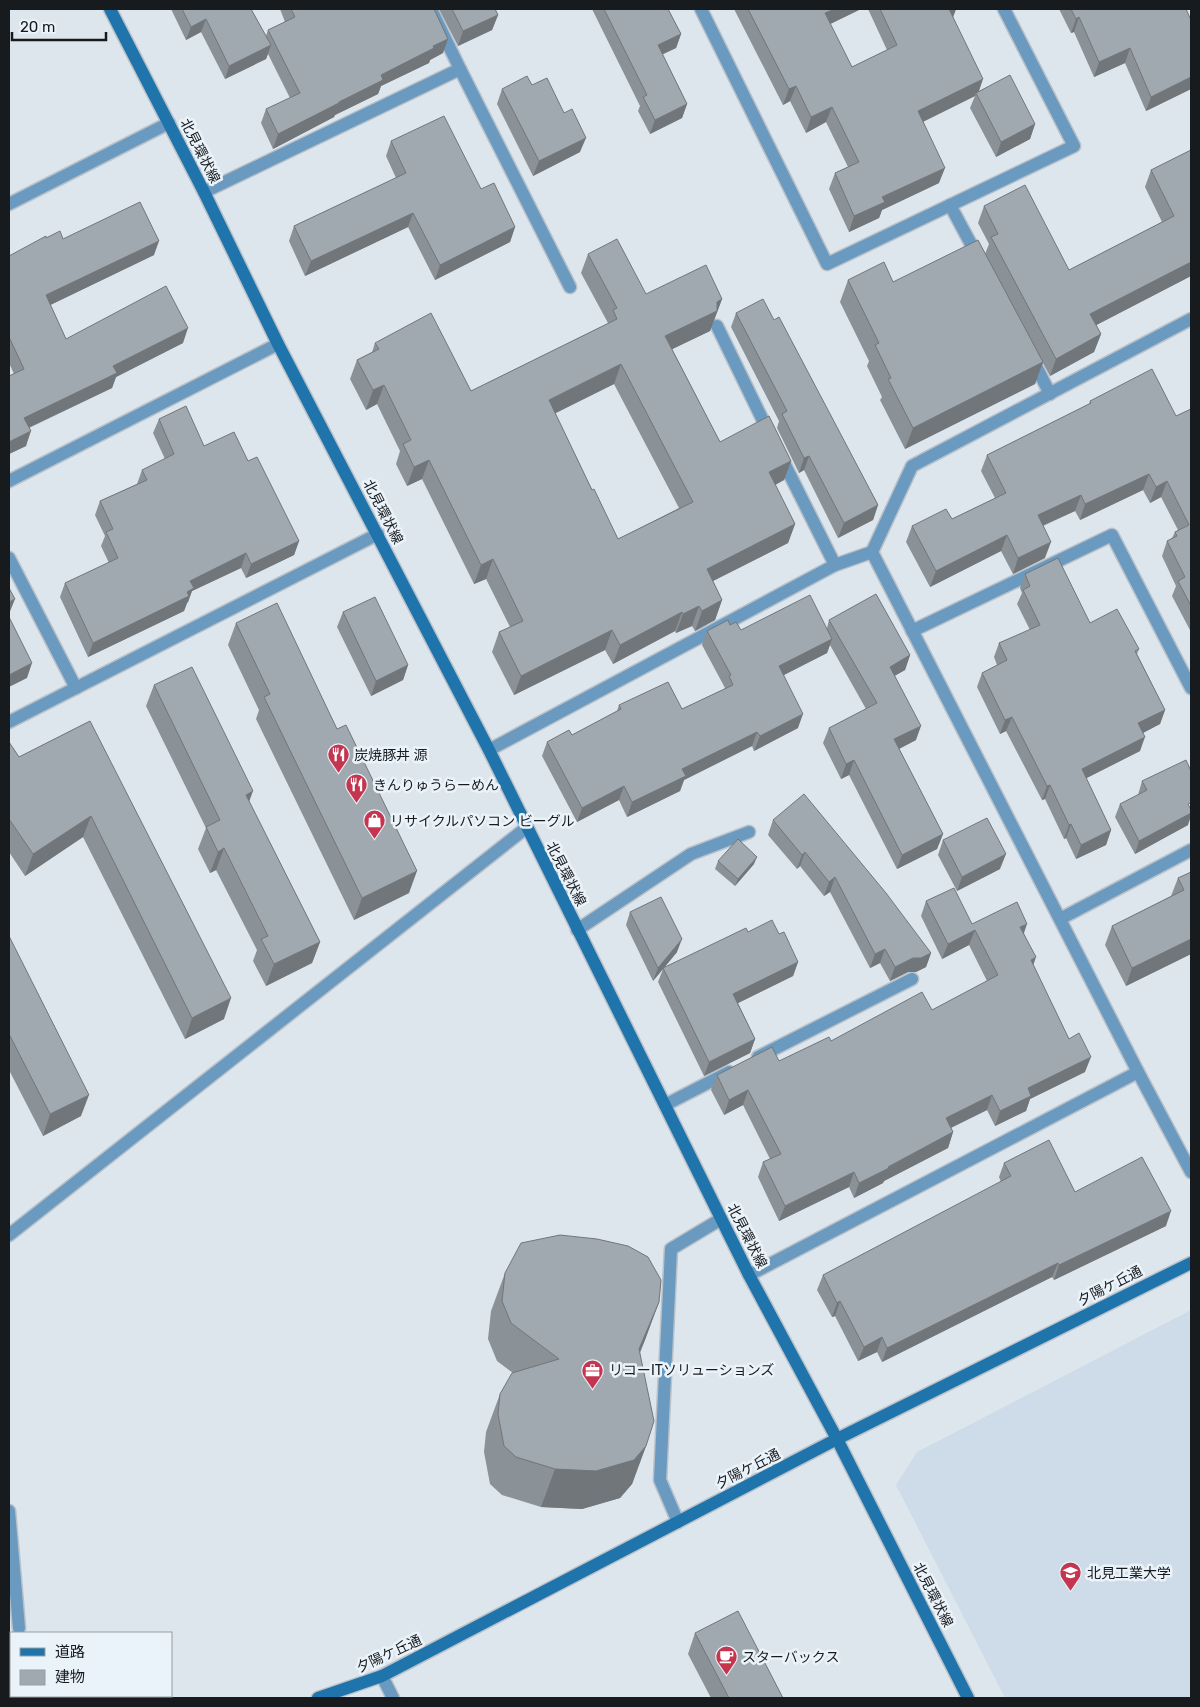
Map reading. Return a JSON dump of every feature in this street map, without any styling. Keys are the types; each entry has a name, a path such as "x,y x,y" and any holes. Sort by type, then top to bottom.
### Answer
{"main road":[{"name":"北見環状線","path":"110,9 204,192 278,344 489,750 749,1275 837,1439 968,1698"},
{"name":"夕陽ケ丘通","path":"318,1698 382,1676 837,1439 1191,1263"}],"street":[{"path":"431,9 570,287"},
{"path":"700,9 827,264 1074,146 1004,9"},
{"path":"204,192 460,69"},
{"path":"9,204 169,123"},
{"path":"950,205 987,274"},
{"path":"489,750 835,565 872,552 912,466 1191,319"},
{"path":"717,326 835,565"},
{"path":"9,481 278,344"},
{"path":"1028,351 1050,394"},
{"path":"9,722 378,534"},
{"path":"912,631 1112,535 1191,688"},
{"path":"872,552 1191,1172"},
{"path":"9,558 76,688"},
{"path":"9,1235 526,828"},
{"path":"577,930 691,854 749,832"},
{"path":"1060,919 1191,850"},
{"path":"665,1105 912,979"},
{"path":"749,1275 1138,1072"},
{"path":"678,1522 660,1480 671,1249 721,1219"},
{"path":"9,1511 19,1628"},
{"path":"382,1676 393,1698"}],"shaded area":[{"name":"北見工業大学","path":"1191,1310 1191,1698 1005,1698 896,1485 917,1452"}],"building":[{"path":"182,9 251,9 271,45 229,66 206,19 191,27"},
{"path":"291,9 434,9 448,39 381,75 383,80 278,134 266,109 300,93 268,30 295,17"},
{"path":"452,9 495,9 498,15 463,31"},
{"path":"604,9 668,9 681,34 658,45 687,104 655,120 643,97 647,95"},
{"path":"748,9 835,9 825,13 852,67 897,45 880,9 949,9 983,79 918,111 945,168 882,197 885,202 854,216 835,173 859,162 832,107 811,117 796,86 789,89"},
{"path":"1071,9 1186,9 1191,20 1191,77 1151,97 1130,48 1099,62 1079,17 1076,19"},
{"path":"1010,75 1035,124 1001,142 976,93"},
{"path":"527,76 532,85 547,78 564,113 572,109 586,138 539,161 502,89"},
{"path":"444,116 481,189 494,183 515,227 440,265 413,213 311,261 294,226 406,173 391,141"},
{"path":"1191,150 1191,262 1090,314 1101,334 1056,359 991,237 998,234 984,206 1025,185 1069,270 1174,216 1151,170"},
{"path":"140,202 159,241 46,295 66,339 166,286 188,328 113,366 117,373 24,418 31,431 9,442 9,376 24,369 9,337 9,256 46,236 46,238 60,231 63,239"},
{"path":"617,239 646,294 706,265 722,299 717,302 717,311 665,336 720,442 769,416 791,461 769,472 795,524 707,569 722,600 702,611 699,606 683,614 682,612 620,645 612,630 521,676 499,632 523,621 493,559 481,565 429,460 414,467 403,444 411,440 384,385 373,390 357,360 379,349 375,343 431,313 471,391 617,319 613,310 617,308 588,254","holes":["621,364 693,502 618,539 594,489 592,490 549,400"]},
{"path":"978,240 1043,362 913,428 888,379 891,378 875,345 879,343 848,280 884,262 893,282"},
{"path":"763,299 774,320 779,317 878,505 844,523 809,456 804,458 782,414 787,411 736,313"},
{"path":"1152,369 1176,416 1191,409 1191,606 1178,581 1185,577 1167,541 1177,536 1175,532 1189,525 1167,481 1156,487 1149,474 1085,504 1081,495 1038,515 1051,542 1018,558 1007,535 936,571 912,526 946,509 952,519 1006,493 987,455 1091,403 1090,401"},
{"path":"186,406 204,446 234,432 248,461 257,457 299,541 251,564 246,553 190,581 194,588 187,592 189,596 93,643 65,583 118,558 106,532 113,529 100,501 147,480 142,470 174,454 159,419"},
{"path":"1058,558 1090,623 1117,609 1139,649 1135,651 1165,710 1138,723 1145,737 1082,769 1111,830 1081,845 1050,785 1047,786 1012,717 1005,720 982,673 1007,660 999,643 1040,625 1023,590 1030,586 1025,574"},
{"path":"9,588 15,599 9,602"},
{"path":"876,594 910,655 890,667 921,726 894,739 943,834 902,855 854,760 846,764 829,728 877,703 829,620"},
{"path":"810,595 832,639 779,666 803,714 760,736 757,732 682,769 686,776 632,802 624,786 582,808 547,742 569,730 572,735 621,709 619,705 668,682 682,709 733,685 729,676 731,675 707,631 728,620 730,625 736,622 741,630"},
{"path":"375,597 408,665 376,681 343,612"},
{"path":"277,603 337,729 346,725 417,871 362,898 264,697 270,694 236,623"},
{"path":"9,617 32,663 9,675"},
{"path":"192,667 253,791 246,795 320,942 274,964 261,939 268,936 224,848 218,852 206,827 220,820 154,685"},
{"path":"90,721 231,998 192,1018 91,816 33,854 9,819 9,742 19,757"},
{"path":"1186,760 1191,771 1191,803 1188,804 1191,813 1139,841 1120,804 1147,790 1142,781"},
{"path":"804,794 886,893 931,953 921,958 913,958 895,967 885,949 875,954 835,877 829,882 805,852 802,855 773,820"},
{"path":"987,818 1006,854 962,877 943,840"},
{"path":"738,839 757,857 738,879 718,861"},
{"path":"1191,872 1191,939 1132,968 1112,926 1184,890 1178,878"},
{"path":"954,888 972,924 1017,902 1027,924 1020,927 1036,957 1031,960 1069,1039 1079,1033 1091,1057 1028,1088 1031,1096 1000,1111 992,1095 946,1118 953,1132 859,1183 854,1172 785,1206 763,1162 781,1154 748,1090 729,1100 717,1075 772,1047 779,1061 829,1037 831,1041 922,992 932,1010 998,975 975,930 948,944 926,901"},
{"path":"661,897 682,939 658,968 630,912"},
{"path":"772,920 779,934 784,932 798,962 733,994 755,1039 709,1062 663,968 746,928 748,932"},
{"path":"9,936 89,1095 50,1114 9,1034"},
{"path":"1049,1140 1075,1192 1142,1157 1171,1211 1059,1265 1058,1263 887,1348 882,1337 864,1347 840,1301 837,1303 823,1275 1011,1176 1004,1163"},
{"name":"リコーITソリューションズ","path":"560,1235 597,1239 628,1246 648,1257 661,1280 659,1302 639,1349 654,1421 646,1446 634,1460 596,1471 555,1469 516,1457 504,1446 498,1414 500,1394 512,1373 559,1359 511,1323 502,1301 505,1273 521,1243"},
{"path":"738,1611 783,1698 729,1698 695,1633"}],"place":[{"name":"炭焼豚丼 源","path":"338,774"},
{"name":"きんりゅうらーめん","path":"357,804"},
{"name":"リサイクルパソコン ビーグル","path":"374,840"},
{"name":"リコーITソリューションズ","path":"593,1389"},
{"name":"北見工業大学","path":"1071,1592"},
{"name":"スターバックス","path":"726,1676"}]}
